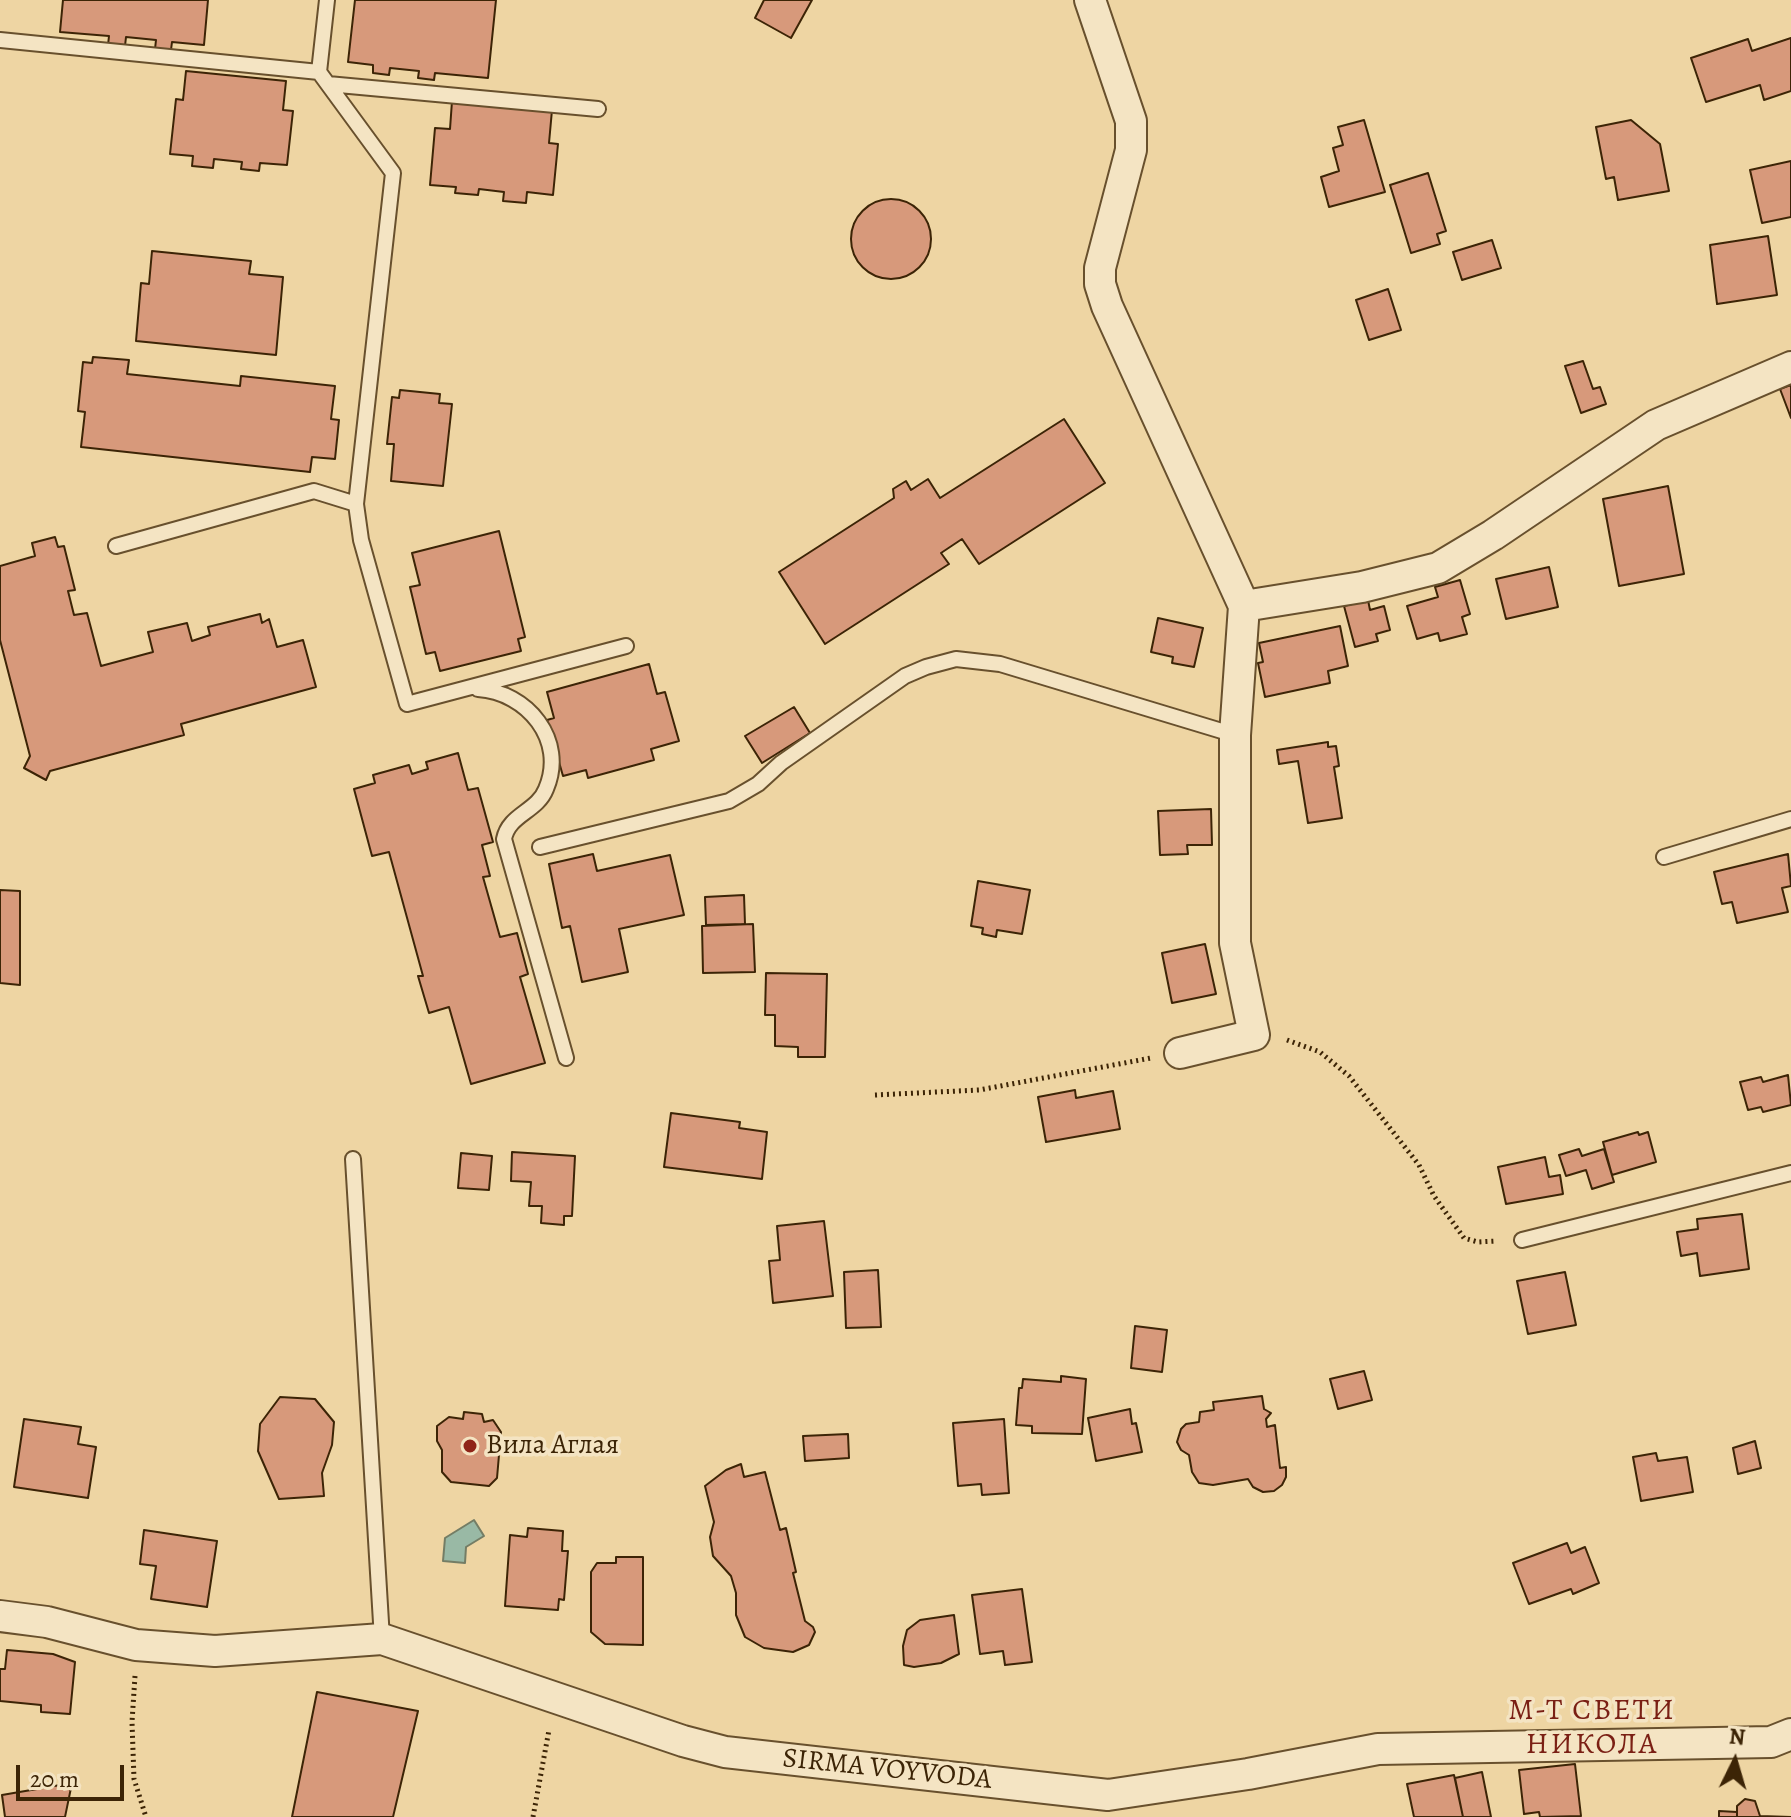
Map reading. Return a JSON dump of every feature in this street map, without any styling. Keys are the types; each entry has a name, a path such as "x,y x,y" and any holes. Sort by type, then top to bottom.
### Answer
{"street":[{"path":"1090,0 1131,121 1131,150 1100,268 1100,284 1107,306 1244,606 1235,735 1235,943 1254,1035 1180,1053"},
{"path":"1244,606 1362,587 1438,568 1493,535 1656,425 1791,367"},
{"name":"SIRMA VOYVODA","path":"0,1616 47,1622 136,1645 215,1651 382,1639 683,1741 725,1752 1106,1806 1378,1749 1771,1742 1791,1734"}],"lane":[{"path":"327,0 324,78 393,173 356,504 361,540 407,704 626,646"},
{"path":"0,40 598,109"},
{"path":"116,546 314,491 356,504"},
{"path":"540,847 729,801 758,784 781,763 905,676 956,659 1000,664 1235,735"},
{"path":"469,689 504,693 519,701 539,723 551,750 551,770 546,789 537,805 513,819 504,839 566,1058"},
{"path":"1664,857 1791,819"},
{"path":"353,1159 382,1639"},
{"path":"1522,1240 1791,1173"}],"path":[{"path":"1254,1035 1274,1037 1320,1052 1349,1076 1419,1165 1434,1196 1464,1238 1478,1242 1522,1240"},
{"path":"875,1095 979,1090 1180,1053"},
{"path":"136,1645 132,1722 134,1779 146,1817"},
{"path":"533,1817 555,1697"}],"shaded area":[{"path":"474,1520 484,1536 466,1547 465,1563 443,1561 445,1538"}],"building":[{"path":"63,0 208,0 204,45 172,42 171,50 155,49 156,40 126,37 125,46 108,45 109,36 60,32"},
{"path":"355,0 496,0 488,78 435,73 434,80 418,78 419,71 390,68 389,75 373,73 373,65 348,62"},
{"path":"764,0 812,0 791,38 755,18"},
{"path":"1791,38 1791,91 1764,100 1760,85 1706,102 1691,58 1748,39 1752,51"},
{"path":"186,71 286,81 283,110 293,111 287,165 260,163 259,171 241,169 242,162 214,159 213,168 192,166 193,156 170,154 176,99 183,100"},
{"path":"452,101 552,110 549,143 558,144 553,195 527,192 526,203 503,201 504,192 479,189 478,195 455,193 456,187 430,185 435,128 450,129"},
{"path":"1364,120 1385,192 1329,207 1321,177 1339,171 1333,148 1343,145 1338,127"},
{"path":"1631,120 1660,144 1669,191 1618,200 1614,177 1606,179 1596,127"},
{"path":"1791,161 1791,217 1762,223 1750,170"},
{"path":"1428,173 1446,231 1437,234 1440,244 1411,253 1390,185"},
{"path":"883,199 899,199 913,205 925,217 931,239 925,261 913,273 899,279 883,279 869,273 857,261 851,247 851,231 857,217 869,205"},
{"path":"1768,236 1777,295 1717,304 1710,245"},
{"path":"1492,240 1501,268 1462,280 1453,252"},
{"path":"152,251 251,261 249,274 283,277 276,355 136,341 141,283 149,284"},
{"path":"1388,289 1401,330 1369,340 1356,300"},
{"path":"93,357 129,360 127,374 240,386 241,376 335,386 331,419 339,420 335,459 312,457 310,472 81,447 85,412 78,411 83,362 92,363"},
{"path":"1583,361 1593,389 1600,387 1606,404 1581,413 1565,366"},
{"path":"1791,385 1791,418 1780,389"},
{"path":"400,390 440,394 439,403 452,404 443,486 391,481 394,444 387,444 392,397 399,398"},
{"path":"1064,419 1105,483 979,564 962,539 941,553 949,564 825,644 779,572 894,498 893,489 906,481 911,490 928,479 940,498"},
{"path":"1668,486 1684,574 1619,586 1603,499"},
{"path":"499,531 525,637 518,639 521,651 440,671 435,652 426,654 410,587 420,585 412,553"},
{"path":"55,537 58,547 64,546 75,590 68,591 74,615 87,613 101,666 153,652 148,632 187,623 192,641 210,635 208,627 260,614 262,623 269,619 277,647 303,640 316,687 181,724 184,735 50,771 46,780 24,768 30,756 0,640 0,566 35,556 32,543"},
{"path":"1549,567 1558,607 1506,619 1496,579"},
{"path":"1460,580 1470,614 1462,617 1467,634 1440,641 1438,633 1417,639 1407,606 1438,597 1435,587"},
{"path":"1368,600 1370,610 1384,606 1390,630 1376,634 1378,641 1355,647 1344,606"},
{"path":"1158,618 1203,628 1194,667 1172,663 1173,657 1151,652"},
{"path":"1340,626 1348,666 1328,671 1330,683 1265,697 1258,663 1263,662 1259,643"},
{"path":"649,664 657,694 665,692 679,741 651,749 654,760 588,778 586,770 563,776 547,720 554,718 547,692"},
{"path":"794,707 810,733 762,763 745,736"},
{"path":"1328,742 1328,747 1336,746 1339,766 1334,767 1342,818 1308,823 1298,761 1279,764 1277,750"},
{"path":"458,753 468,790 478,788 493,842 482,845 490,876 483,877 500,937 517,933 528,974 520,977 545,1063 471,1084 449,1007 429,1013 418,976 423,976 389,852 372,856 354,789 375,783 373,775 409,765 412,774 428,769 426,762"},
{"path":"1211,809 1212,845 1187,845 1188,854 1160,855 1158,811"},
{"path":"593,854 597,871 670,855 684,915 619,929 628,972 582,982 570,926 562,928 549,864"},
{"path":"1788,854 1791,886 1782,888 1788,912 1737,923 1732,902 1722,904 1714,872"},
{"path":"978,881 1030,890 1022,934 997,930 996,937 982,934 983,928 971,926"},
{"path":"0,890 20,891 20,985 0,983"},
{"path":"744,895 745,924 706,925 705,897"},
{"path":"753,924 755,972 703,973 702,926"},
{"path":"1205,944 1216,994 1172,1003 1162,953"},
{"path":"766,973 827,974 825,1057 798,1057 798,1047 775,1046 775,1015 765,1015"},
{"path":"1788,1075 1791,1105 1763,1112 1761,1107 1748,1110 1740,1082 1761,1077 1763,1082"},
{"path":"1075,1090 1076,1098 1113,1091 1120,1129 1046,1142 1038,1097"},
{"path":"671,1113 740,1122 739,1128 767,1132 762,1179 664,1167"},
{"path":"1638,1132 1639,1135 1648,1132 1656,1162 1612,1175 1603,1142"},
{"path":"1579,1149 1582,1156 1604,1149 1614,1182 1592,1189 1586,1170 1566,1176 1559,1155"},
{"path":"512,1152 575,1156 572,1216 564,1216 564,1225 541,1223 542,1206 529,1206 531,1182 511,1181"},
{"path":"461,1153 492,1156 489,1190 458,1188"},
{"path":"1545,1157 1549,1177 1560,1175 1563,1194 1506,1204 1498,1167"},
{"path":"1742,1214 1749,1269 1700,1276 1697,1253 1681,1256 1677,1232 1698,1229 1697,1219"},
{"path":"824,1221 833,1296 773,1303 769,1261 780,1260 777,1226"},
{"path":"878,1270 881,1327 846,1328 844,1272"},
{"path":"1565,1272 1576,1325 1528,1334 1517,1281"},
{"path":"1135,1326 1167,1330 1162,1372 1131,1368"},
{"path":"1364,1371 1372,1400 1338,1409 1330,1379"},
{"path":"1061,1376 1086,1379 1082,1434 1032,1433 1032,1426 1016,1425 1019,1388 1022,1388 1023,1379 1061,1382"},
{"path":"1262,1396 1264,1409 1271,1413 1266,1419 1267,1427 1275,1425 1280,1468 1286,1467 1282,1485 1274,1491 1263,1492 1253,1487 1248,1479 1213,1485 1199,1483 1192,1472 1189,1455 1181,1450 1177,1442 1181,1429 1186,1424 1199,1422 1200,1412 1214,1410 1213,1402"},
{"path":"280,1397 315,1399 334,1422 332,1445 322,1473 324,1496 279,1499 258,1451 260,1424"},
{"path":"1130,1409 1142,1452 1096,1461 1088,1418"},
{"name":"Вила Аглая","path":"464,1412 482,1414 484,1422 493,1420 501,1432 497,1478 489,1486 451,1482 442,1472 437,1426 449,1417 463,1419"},
{"path":"24,1419 81,1427 78,1444 96,1447 88,1498 14,1487"},
{"path":"1004,1419 1009,1493 982,1495 981,1484 958,1486 953,1423"},
{"path":"848,1434 849,1458 805,1461 803,1436"},
{"path":"1755,1441 1761,1468 1738,1474 1733,1448"},
{"path":"1656,1453 1658,1461 1687,1457 1693,1492 1641,1501 1633,1457"},
{"path":"741,1464 744,1477 765,1472 780,1530 786,1528 805,1621 815,1632 809,1645 793,1652 764,1648 745,1637 736,1615 736,1593 731,1576 713,1556 710,1537 714,1522 705,1486 726,1470"},
{"path":"528,1528 563,1531 562,1551 568,1551 564,1600 559,1599 558,1610 505,1606 510,1535 527,1537"},
{"path":"144,1530 217,1541 207,1607 151,1599 156,1566 140,1564"},
{"path":"1567,1543 1571,1553 1585,1547 1599,1583 1573,1594 1571,1589 1529,1604 1513,1563"},
{"path":"616,1557 643,1557 643,1645 605,1644 591,1632 591,1572 597,1563 616,1563"},
{"path":"1022,1589 1032,1662 1005,1665 1003,1651 980,1654 972,1595"},
{"path":"954,1615 959,1654 941,1663 914,1667 904,1665 903,1646 907,1630 920,1620"},
{"path":"7,1650 53,1654 75,1662 70,1714 41,1712 41,1705 0,1701 0,1669 5,1669"},
{"path":"317,1692 418,1711 393,1817 292,1817"},
{"path":"1575,1764 1581,1816 1540,1817 1539,1812 1524,1814 1519,1770"},
{"path":"1482,1772 1491,1817 1463,1817 1455,1778"},
{"path":"1454,1775 1463,1817 1414,1817 1407,1784"},
{"path":"72,1783 65,1817 5,1817 2,1795"},
{"path":"1745,1799 1755,1801 1760,1816 1791,1817 1737,1817 1737,1806"},
{"path":"1719,1811 1737,1812 1737,1817 1719,1817"}],"place":[{"name":"Вила Аглая","path":"470,1446"}],"district":[{"name":"М-Т СВЕТИ НИКОЛА","path":"1592,1729"}]}
